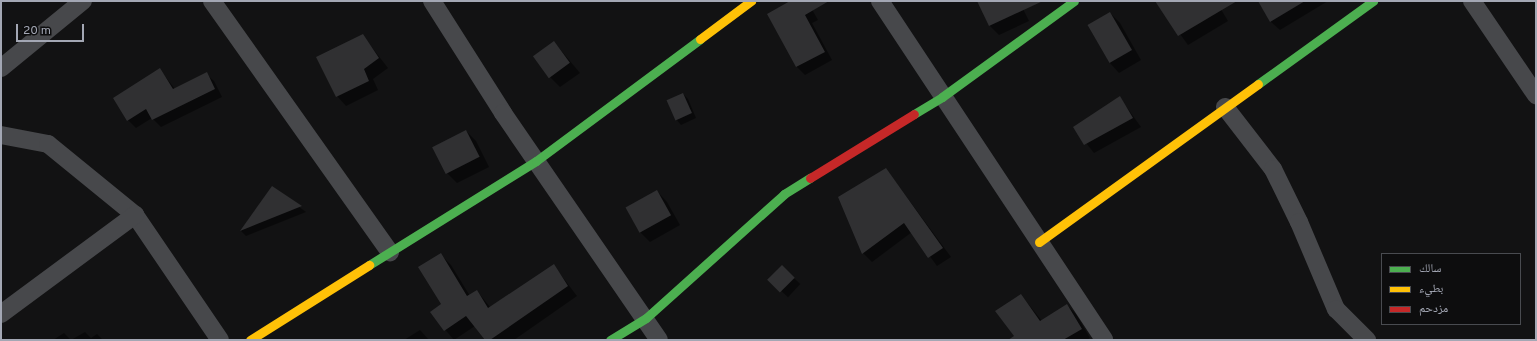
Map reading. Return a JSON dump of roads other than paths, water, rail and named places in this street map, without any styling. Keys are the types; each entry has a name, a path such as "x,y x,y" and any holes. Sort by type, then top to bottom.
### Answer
{"street":[{"path":"1,68 83,1"},
{"path":"212,1 390,252"},
{"path":"250,340 536,161 751,1"},
{"path":"880,1 1104,340"},
{"path":"610,340 646,318 784,194 942,97 1074,1"},
{"path":"1472,1 1536,95"},
{"path":"437,3 536,161 646,318 659,340"},
{"path":"1039,242 1366,3"},
{"path":"1225,107 1273,169 1299,222 1336,310 1367,340"},
{"path":"1,135 48,144 136,215 220,340"},
{"path":"1,314 136,215"}]}
